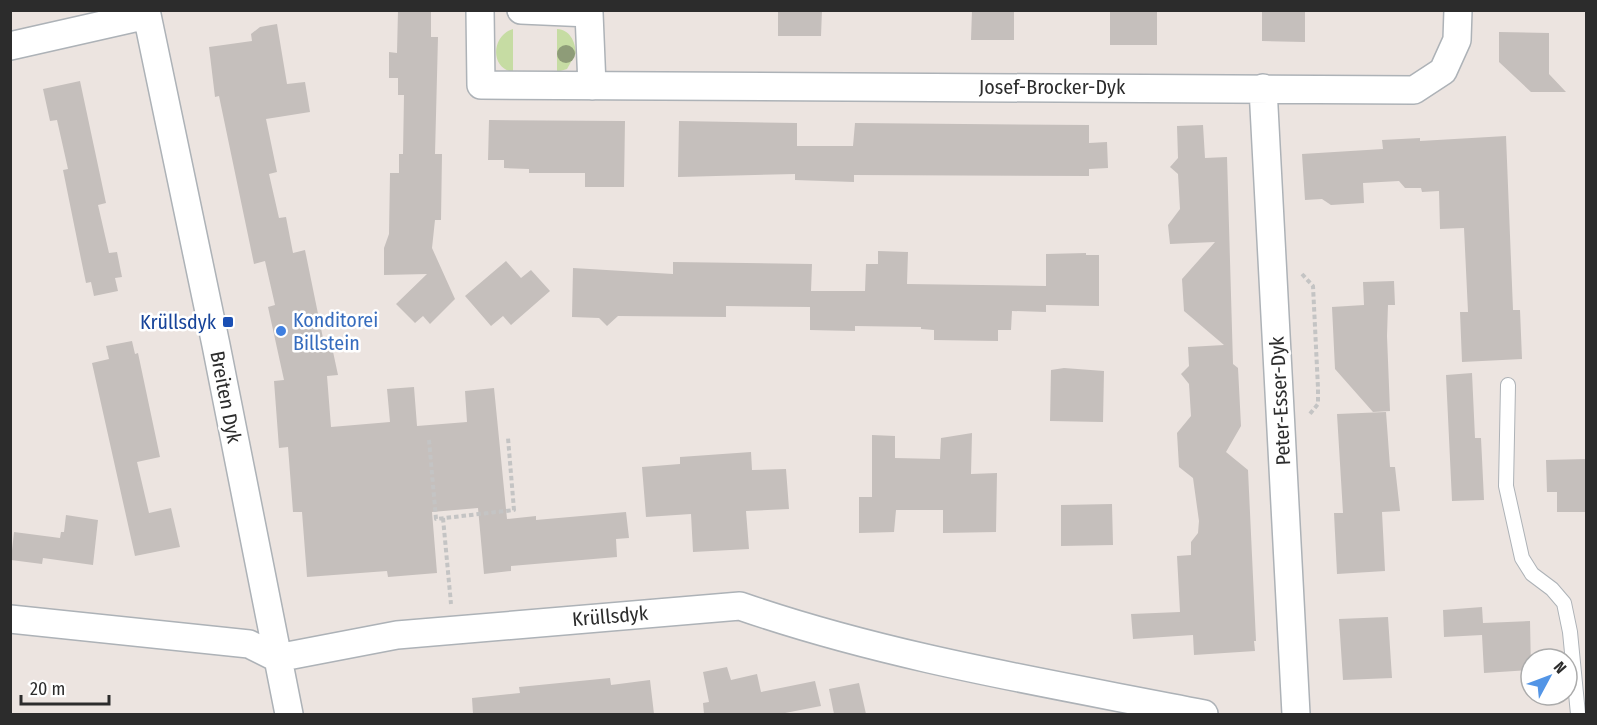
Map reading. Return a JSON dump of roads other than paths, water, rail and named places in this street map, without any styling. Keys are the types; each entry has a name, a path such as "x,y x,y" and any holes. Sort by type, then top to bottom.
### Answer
{"street":[{"name":"Josef-Brocker-Dyk","path":"480,10 481,85 1414,90 1443,71 1457,40 1458,10"},
{"path":"521,10 589,13 592,86"},
{"path":"10,46 146,13"},
{"name":"Breiten Dyk","path":"146,13 216,345 289,714"},
{"name":"Peter-Esser-Dyk","path":"1263,88 1296,714"},
{"name":"Krüllsdyk","path":"277,658 397,635 740,606 793,625 886,650 1204,714"},
{"path":"10,619 249,644 277,658"}],"lane":[{"path":"1508,385 1506,486 1522,558 1532,574 1552,589 1564,603 1570,632 1578,714"}],"place":[{"name":"Krüllsdyk","path":"228,322"},
{"name":"Konditorei Billstein","path":"281,331"}]}
